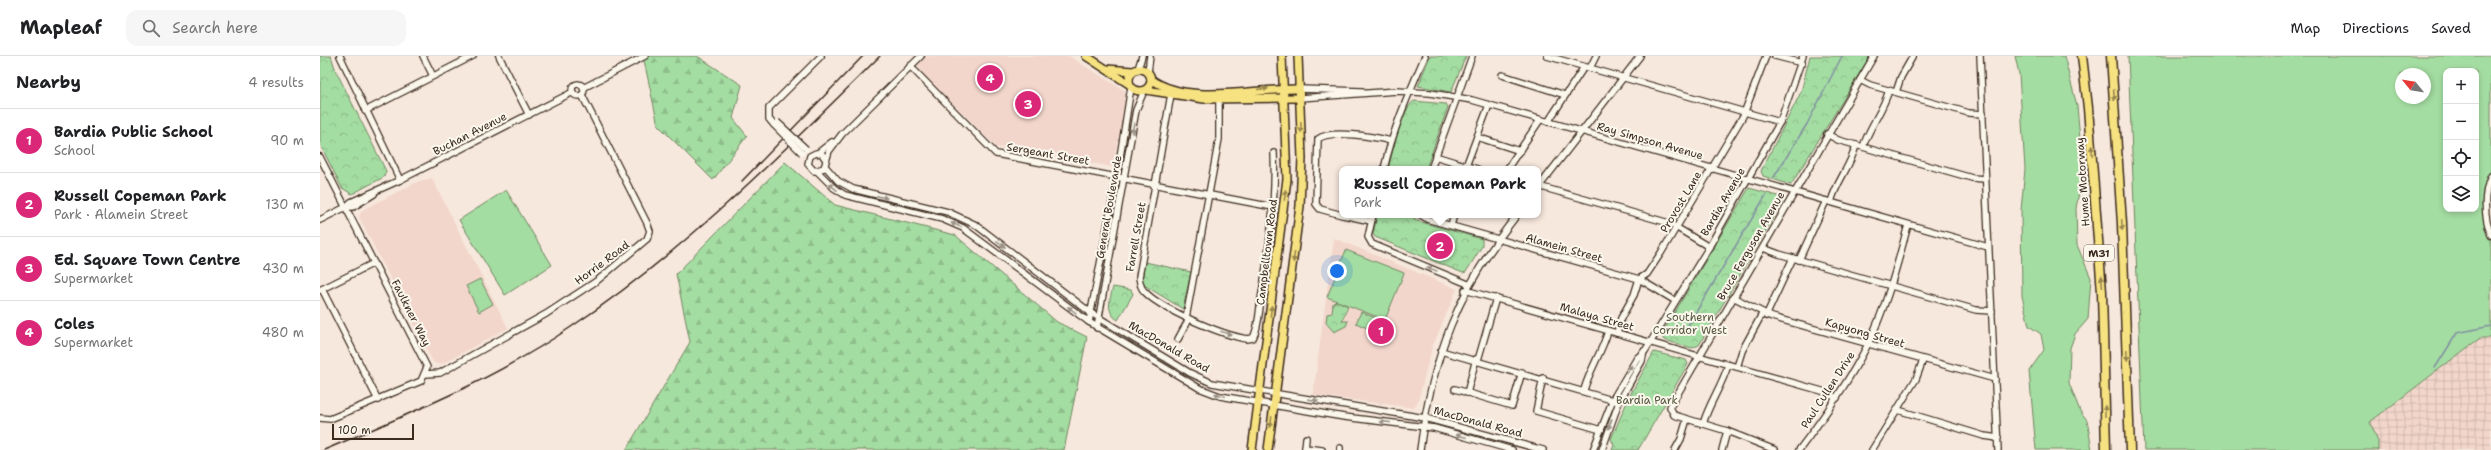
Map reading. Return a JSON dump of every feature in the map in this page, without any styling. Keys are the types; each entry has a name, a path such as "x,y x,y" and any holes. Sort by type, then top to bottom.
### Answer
{"highway":[{"name":"Hume Motorway","path":"2082,56 2088,108 2102,292 2106,450"},
{"name":"M31","path":"2111,56 2122,224 2130,450"}],"main road":[{"path":"1086,56 1107,69 1137,92 1145,91 1219,100 1300,98"},
{"name":"Campbelltown Road","path":"1252,450 1287,179 1282,56"},
{"path":"1268,450 1300,206 1302,158 1298,56"},
{"path":"1107,69 1136,70 1149,75 1172,89 1195,93 1299,88"},
{"path":"1130,86 1129,77 1136,70"},
{"path":"1145,91 1150,85 1149,75"},
{"path":"1195,93 1200,96 1216,95 1219,100"}],"street":[{"path":"340,56 400,180"},
{"path":"423,56 434,76"},
{"path":"365,110 473,56"},
{"path":"499,56 528,115"},
{"path":"573,92 577,96 582,95 584,88 645,56"},
{"path":"821,56 771,106 768,115 775,124 804,151 809,168 817,171 825,166 830,149 842,134 920,56"},
{"path":"1136,70 1142,56"},
{"path":"1149,75 1150,56"},
{"path":"1385,166 1391,141 1408,92 1424,56"},
{"path":"1432,166 1472,56"},
{"path":"1547,56 1780,122"},
{"path":"1548,122 1565,95 1596,56"},
{"path":"1541,184 1640,56"},
{"name":"Provost Lane","path":"1617,333 1621,318 1634,295 1639,279 1647,274 1677,228 1746,112 1766,56"},
{"path":"1775,56 1802,63"},
{"name":"Bardia Avenue","path":"1593,450 1613,399 1637,358 1650,342 1674,300 1708,247 1780,122 1802,63 1803,56"},
{"name":"Bruce Ferguson Avenue","path":"1775,450 1727,431 1674,415 1670,407 1698,356 1763,248 1827,134 1874,56"},
{"path":"1896,92 1901,77 1913,56"},
{"path":"1980,56 1998,450"},
{"name":"Sergeant Street","path":"910,66 994,153 1156,183 1208,195 1273,207"},
{"path":"1502,75 1565,95"},
{"path":"1860,80 1969,113 1983,114"},
{"name":"Buchan Avenue","path":"346,207 353,207 376,192 573,92 576,85 584,88"},
{"path":"1089,322 1118,176 1130,86"},
{"path":"1299,88 1380,92"},
{"path":"1863,147 1868,133 1885,103 1889,90"},
{"name":"General Boulevarde","path":"1097,328 1136,110 1145,91"},
{"name":"Ray Simpson Avenue","path":"1300,98 1380,92 1408,92 1456,97 1988,247"},
{"name":"Farrell Street","path":"1171,94 1139,277 1140,285 1147,295 1188,318 1242,339 1253,338 1262,289 1276,188 1274,152"},
{"name":"Horrie Road","path":"426,374 440,373 546,314 598,280 647,239 650,231 647,223 582,95"},
{"path":"1178,339 1188,318 1208,195 1220,139 1219,100"},
{"path":"1467,166 1489,106"},
{"path":"1509,166 1540,120"},
{"path":"808,162 815,153 842,134"},
{"path":"1339,214 1320,209 1316,204 1318,139 1324,136 1364,134 1391,141"},
{"path":"1827,134 1863,147 1972,178 1985,179"},
{"path":"1477,137 1520,151"},
{"path":"1799,260 1828,202 1853,157 1856,145"},
{"path":"804,151 822,154 826,160"},
{"path":"1435,156 1464,166"},
{"name":"Faulkner Way","path":"320,157 427,367 426,374"},
{"name":"MacDonald Road","path":"825,166 838,181 853,189 948,212 976,224 1091,313 1202,379 1221,386 1425,418 1543,450"},
{"name":"MacDonald Road","path":"817,171 834,188 852,198 942,219 971,232 1097,328 1199,388 1220,396 1351,418 1423,426 1512,450"},
{"path":"2491,176 2487,192 2486,212 2491,235"},
{"path":"1109,219 1114,207 1118,184 1124,178"},
{"path":"1541,188 1662,221 1677,228 1708,247"},
{"path":"320,220 346,207"},
{"path":"1357,218 1371,221"},
{"path":"1372,218 1368,239 1373,245 1468,284"},
{"name":"Alamein Street","path":"1430,218 1497,239 1639,279 1674,300"},
{"path":"1451,225 1453,218"},
{"path":"1420,450 1423,426 1441,351 1465,290 1497,239 1514,218"},
{"path":"971,232 976,224"},
{"name":"Paul Cullen Drive","path":"1798,450 1837,398 1868,345 1892,286 1908,225"},
{"path":"1763,248 1799,260 1976,310 1992,312"},
{"path":"1736,367 1742,350 1764,315 1793,258"},
{"path":"374,263 321,290 378,400"},
{"name":"Malaya Street","path":"1465,290 1822,391 1837,398"},
{"name":"Kapyong Street","path":"1733,297 1764,315 1995,379"},
{"path":"1467,393 1496,298"},
{"path":"1584,390 1589,372 1604,346 1608,331"},
{"path":"1441,351 1543,378 1619,402"},
{"name":"Bardia Avenue","path":"1602,450 1619,402 1642,361 1644,351"},
{"path":"1872,450 1916,379 1923,360"},
{"path":"1703,424 1708,408 1724,380 1728,365"},
{"path":"1455,389 1512,406 1522,372"},
{"path":"320,418 330,419 378,400 421,381 426,374"},
{"path":"1543,378 1536,411 1601,430"},
{"path":"1898,410 1968,432 1998,438"},
{"path":"1675,450 1681,440 1687,419"},
{"path":"1722,450 1727,431"},
{"path":"1306,438 1305,449 1322,450"}],"shaded area":[{"path":"925,56 1069,56 1127,92 1113,167 996,147 920,70 918,65"},
{"path":"432,178 508,328 440,365 433,362 359,217 362,210 419,181"},
{"path":"1334,238 1457,289 1432,348 1418,401 1414,408 1313,395"},
{"path":"2480,338 2491,338 2491,450 2378,450 2378,441 2370,422"}],"green space":[{"path":"320,56 331,56 336,71 386,171 384,177 352,194 342,188 320,144"},
{"path":"643,56 697,56 742,85 733,118 747,136 713,180 658,125"},
{"path":"1430,56 1466,56 1451,92 1418,86"},
{"path":"1810,56 1870,56 1791,185 1763,176 1761,171 1801,92"},
{"path":"2015,56 2064,56 2077,106 2083,172 2076,208 2077,245 2091,278 2088,319 2075,334 2070,348 2069,383 2080,411 2087,420 2092,450 2036,450 2029,371 2044,350 2041,334 2029,326 2022,296 2021,210 2025,169 2019,74"},
{"path":"2128,56 2491,56 2491,177 2486,200 2491,235 2491,338 2480,338 2370,422 2378,441 2378,450 2144,450"},
{"path":"1414,101 1446,104 1448,107 1427,166 1389,166 1405,113"},
{"path":"785,162 835,205 955,235 1057,322 1087,337 1064,450 626,450 690,342 676,274"},
{"name":"Southern Corridor West","path":"1749,188 1785,198 1699,345 1692,348 1664,340 1661,335"},
{"path":"506,190 552,265 505,295 459,220"},
{"path":"1376,218 1414,218 1414,220 1482,239 1482,246 1466,272 1463,273 1375,237 1373,234"},
{"path":"1346,250 1404,273 1385,320 1327,297"},
{"path":"1145,262 1191,272 1183,309 1144,285 1142,279"},
{"path":"480,279 493,304 479,312 466,286"},
{"path":"1113,287 1131,290 1133,294 1118,320 1111,313 1110,309"},
{"path":"1337,301 1348,306 1342,321 1348,321 1346,326 1334,332 1326,323 1327,314 1332,313 1333,303"},
{"path":"1361,312 1383,321 1378,333 1356,323"},
{"name":"Bardia Park","path":"1654,352 1686,360 1688,364 1638,450 1612,450 1614,445 1611,439 1630,395"}],"waterway":[{"path":"1774,177 1807,124 1842,56"},
{"path":"1683,334 1766,195"},
{"path":"2435,368 2457,333 2491,326"}],"railway":[{"path":"742,181 863,56"},
{"path":"324,450 419,409 482,379 542,346 571,327 654,266 732,199 770,164 880,56"}],"place":[{"name":"Coles","path":"990,78"},
{"name":"Ed. Square Town Centre","path":"1028,104"},
{"name":"Russell Copeman Park","path":"1440,246"},
{"name":"Bardia Public School","path":"1381,331"}]}
